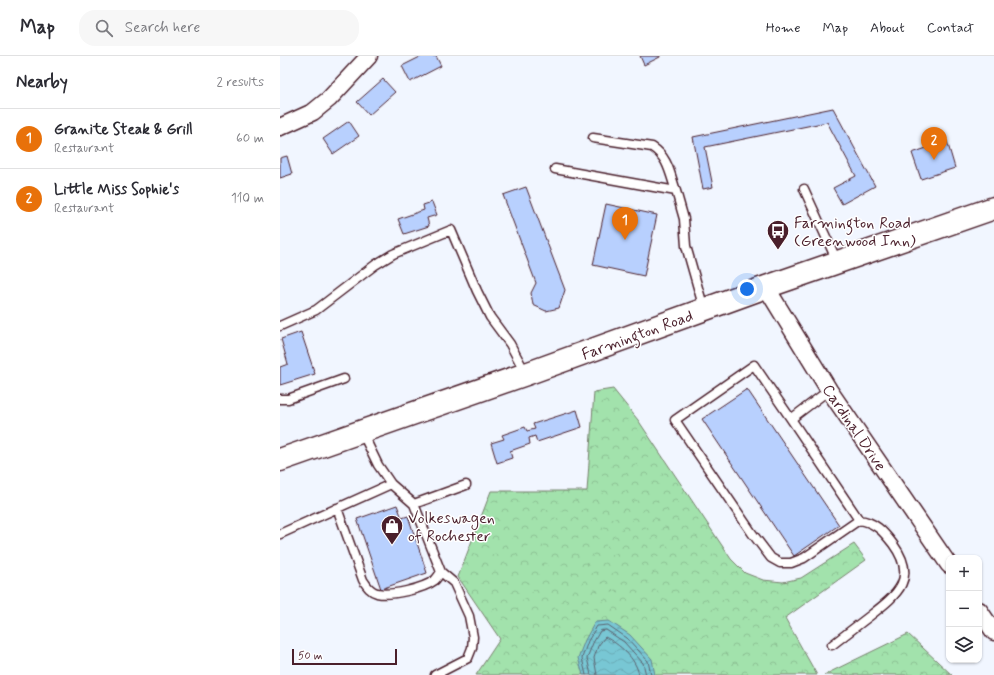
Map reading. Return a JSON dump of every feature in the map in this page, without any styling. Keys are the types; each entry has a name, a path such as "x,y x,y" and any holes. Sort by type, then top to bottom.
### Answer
{"highway":[{"name":"Farmington Road","path":"280,460 526,374 766,287 994,208"}],"street":[{"path":"280,127 313,112 329,99 369,56"},
{"name":"Cardinal Drive","path":"766,287 829,390 946,561"},
{"path":"982,614 994,632"}],"lane":[{"path":"593,138 652,147 660,152 665,160 684,219 686,246 704,310"},
{"path":"555,169 676,191"},
{"path":"804,188 837,262"},
{"path":"280,326 316,310 375,265 393,254 451,230 477,291 490,317 510,344 526,374"},
{"path":"832,645 889,601 899,590 904,579 905,568 901,555 882,530 873,524 859,520 754,365 675,420 752,533 771,558 780,563 791,563 804,558 859,520"},
{"path":"280,399 288,400 344,379"},
{"path":"791,419 829,390"},
{"path":"362,432 378,464 391,484 414,504 441,572 454,583 469,616 473,637 472,648 468,658 435,675"},
{"path":"280,534 391,484"},
{"path":"414,504 466,485"},
{"path":"337,508 363,580 367,587 376,592 388,594 400,592 423,586 434,580 441,572"}],"green space":[{"path":"613,389 638,420 731,559 745,573 763,580 783,582 801,578 854,544 866,560 785,618 817,675 476,675 500,639 458,577 491,491 587,491 594,392"},
{"path":"908,634 952,675 824,675"}],"water":[{"path":"609,621 630,635 652,659 655,675 583,675 578,658 585,640 595,622"}],"building":[{"path":"422,56 436,56 441,66 410,82 402,66"},
{"path":"640,56 660,56 660,57 644,65"},
{"path":"383,79 395,92 369,115 357,102"},
{"path":"833,108 875,186 842,204 833,188 856,176 827,122 705,147 713,187 703,189 693,137"},
{"path":"349,121 359,136 333,154 323,139"},
{"path":"947,141 955,168 921,179 912,153"},
{"path":"287,156 292,174 280,178 280,158"},
{"path":"526,187 565,290 559,308 546,311 533,305 531,293 536,283 503,195"},
{"path":"432,202 437,215 427,218 429,226 404,234 398,219 424,210 423,205"},
{"path":"606,204 657,215 644,276 593,265"},
{"path":"301,332 315,374 280,385 280,367 288,364 281,339"},
{"path":"747,389 839,525 794,556 702,419"},
{"path":"577,410 582,427 537,442 535,436 529,438 530,444 510,451 512,458 497,463 491,443 504,439 502,435 525,427 527,431 535,429 533,424"},
{"name":"Volkeswagen of Rochester","path":"397,505 402,518 408,516 427,573 381,589 357,519"}],"place":[{"name":"Little Miss Sophie's","path":"934,160"},
{"name":"Granite Steak & Grill","path":"625,240"},
{"name":"Farmington Road (Greenwood Inn)","path":"778,250"},
{"name":"Volkeswagen of Rochester","path":"392,546"}]}
